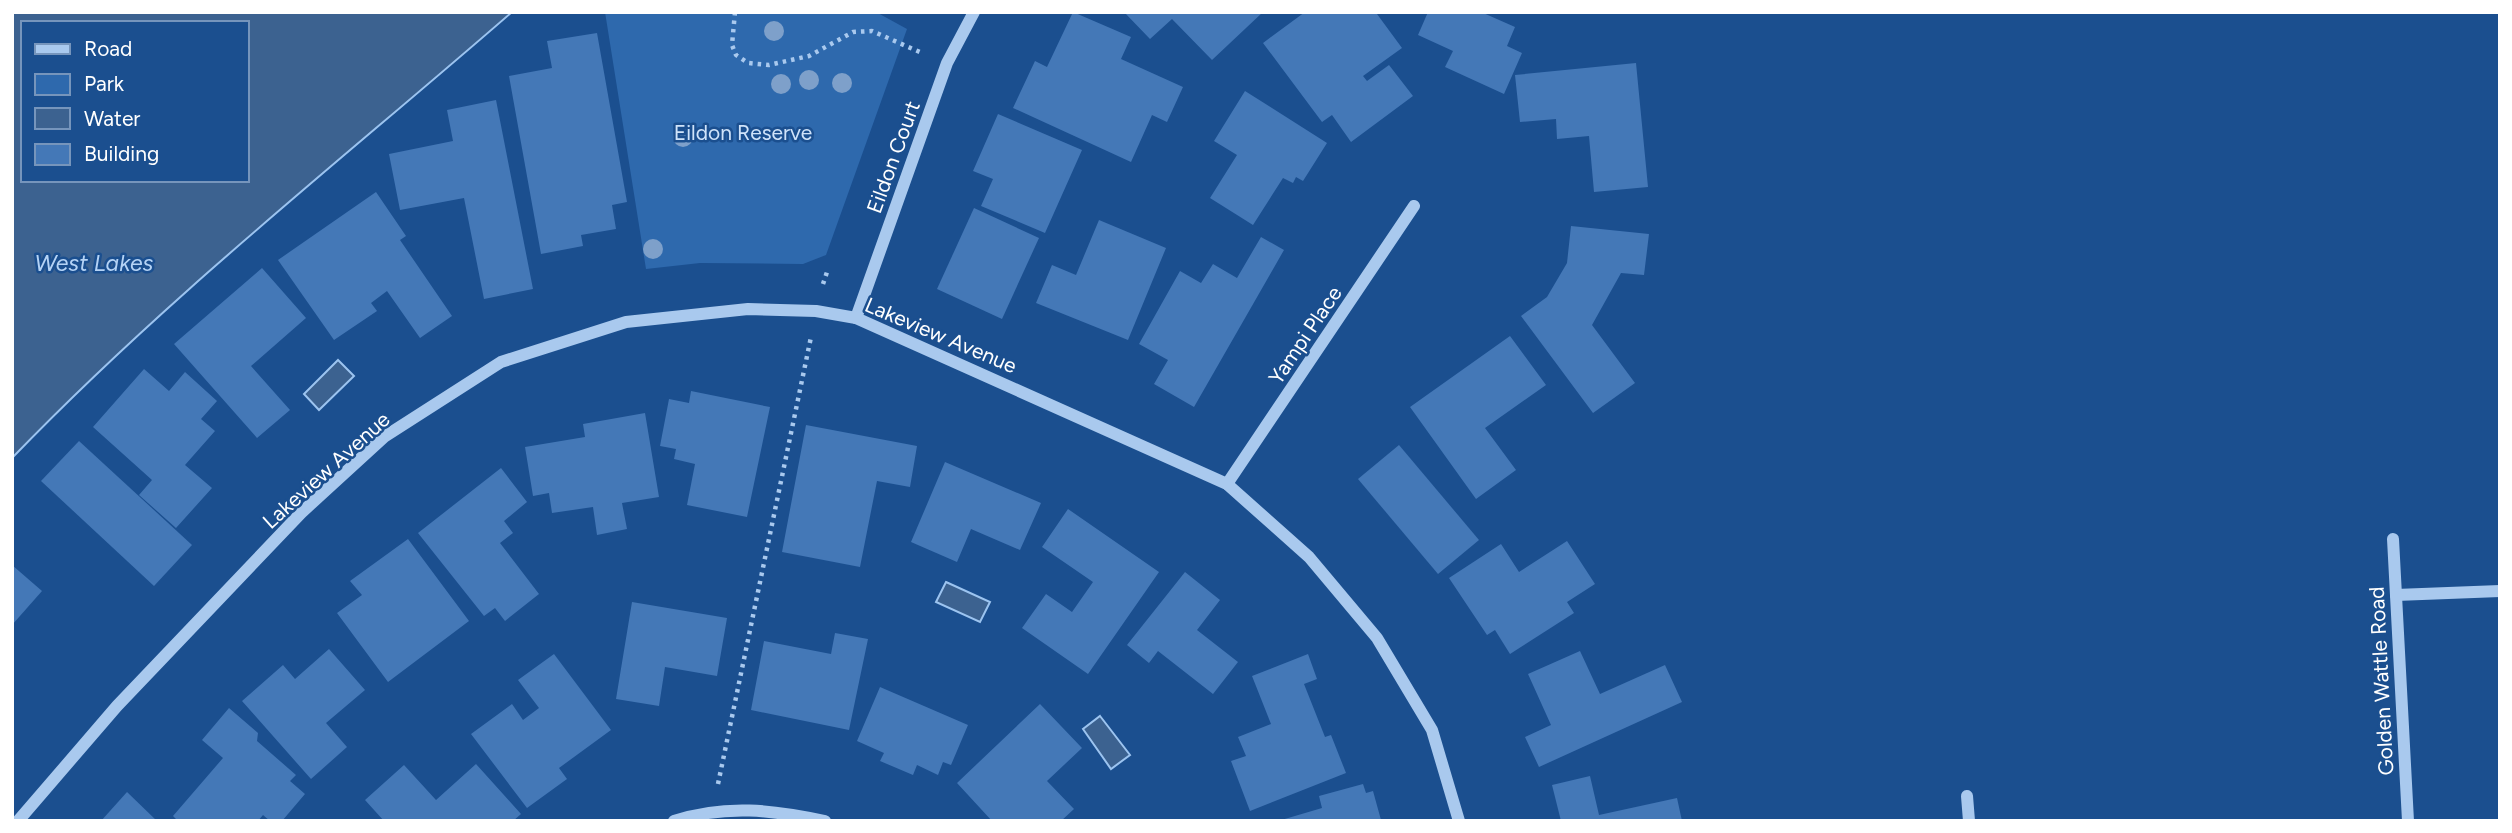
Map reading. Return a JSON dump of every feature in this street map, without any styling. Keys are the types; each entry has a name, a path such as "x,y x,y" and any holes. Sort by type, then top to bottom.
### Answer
{"street":[{"name":"Eildon Court","path":"856,317 947,63 974,12"},
{"name":"Yampi Place","path":"1227,484 1414,206"},
{"name":"Lakeview Avenue","path":"18,821 117,706 292,523 384,437 501,362 626,322 748,309 816,311 856,317 1227,484 1309,557 1377,638 1432,730 1459,821"},
{"name":"Golden Wattle Road","path":"2393,539 2408,821"},
{"path":"2396,595 2500,592"},
{"path":"1967,796 1969,821"},
{"path":"674,821 717,810 770,810 825,821"}],"path":[{"path":"735,12 732,45 736,55 748,63 769,65 808,56 853,32 872,31 947,63"},
{"path":"717,810 717,788 816,311 827,272"}],"green space":[{"name":"Eildon Reserve","path":"605,12 876,12 907,29 826,255 803,264 700,263 646,269"}],"water":[{"name":"West Lakes","path":"12,12 512,12 194,285 71,399 12,458"},
{"path":"338,360 354,376 319,410 304,394"},
{"path":"946,582 990,602 980,622 936,602"},
{"path":"1100,716 1130,755 1111,769 1083,729"}],"building":[{"path":"1073,12 1131,37 1121,59 1183,87 1167,122 1152,115 1131,162 1013,108 1035,61 1047,67"},
{"path":"1124,12 1263,12 1212,60 1172,19 1150,39"},
{"path":"1305,12 1379,12 1377,14 1402,48 1363,76 1367,81 1389,65 1413,96 1351,142 1332,115 1322,122 1263,43"},
{"path":"1428,12 1481,12 1515,27 1507,46 1522,53 1504,94 1445,67 1453,51 1418,35"},
{"path":"597,33 627,202 612,205 616,229 581,235 583,246 541,254 509,76 552,68 547,41"},
{"path":"1636,63 1648,187 1594,192 1589,136 1557,139 1556,119 1520,122 1515,75"},
{"path":"1245,91 1327,143 1303,181 1296,177 1293,183 1283,178 1253,225 1210,198 1237,155 1214,141"},
{"path":"496,100 533,289 484,299 464,198 400,210 389,154 453,141 447,110"},
{"path":"998,114 1082,150 1045,233 981,206 993,179 973,171"},
{"path":"376,192 406,236 400,240 452,316 420,338 387,291 371,303 377,311 334,340 278,260"},
{"path":"974,208 1039,238 1002,319 937,289"},
{"path":"1099,220 1166,248 1128,340 1036,303 1052,265 1076,275"},
{"path":"1571,226 1649,234 1644,275 1621,273 1592,325 1635,383 1593,413 1521,316 1547,297 1567,263"},
{"path":"1261,237 1284,250 1194,407 1154,384 1168,360 1139,344 1180,271 1201,283 1213,264 1237,278"},
{"path":"262,268 306,318 251,366 290,410 257,438 174,344"},
{"path":"1510,336 1546,385 1485,428 1516,470 1476,499 1410,407"},
{"path":"144,369 169,391 185,372 217,401 201,419 215,431 185,465 212,488 176,528 139,495 152,480 93,427"},
{"path":"691,391 770,407 747,517 687,505 695,464 674,459 676,449 660,446 669,399 689,403"},
{"path":"645,413 659,497 622,503 627,529 597,535 593,507 552,513 549,493 533,496 525,447 585,437 583,424"},
{"path":"806,425 917,446 910,487 877,481 860,567 782,552"},
{"path":"79,441 192,545 154,586 41,481"},
{"path":"1399,445 1479,540 1438,574 1358,479"},
{"path":"945,462 1041,503 1020,550 971,529 957,562 911,542"},
{"path":"501,468 527,502 504,521 513,533 500,543 539,594 505,621 495,608 484,616 418,533"},
{"path":"1068,509 1159,572 1088,674 1022,628 1046,594 1072,612 1093,582 1042,547"},
{"path":"408,539 469,621 388,682 337,613 362,595 350,581"},
{"path":"1567,541 1595,584 1567,602 1574,613 1510,654 1495,630 1487,635 1449,578 1501,544 1519,572"},
{"path":"12,565 42,591 12,625"},
{"path":"1185,572 1220,600 1197,630 1238,662 1213,694 1158,651 1149,663 1127,645"},
{"path":"632,602 727,618 717,676 665,667 659,706 616,699"},
{"path":"835,633 868,639 849,730 751,710 764,641 831,654"},
{"path":"329,649 365,690 326,723 347,747 311,779 242,701 283,665 295,679"},
{"path":"1580,651 1600,694 1665,665 1682,702 1539,767 1525,737 1551,725 1528,674"},
{"path":"554,654 611,730 559,768 567,779 527,808 471,734 512,704 523,720 539,708 518,680"},
{"path":"1308,654 1317,679 1304,684 1325,737 1331,735 1346,773 1250,811 1231,761 1246,756 1238,737 1271,724 1252,676"},
{"path":"880,687 968,725 951,765 943,762 938,775 917,765 913,775 880,761 884,753 857,741"},
{"path":"1040,704 1082,748 1047,781 1074,809 1061,821 992,821 957,783"},
{"path":"229,708 258,733 257,741 296,775 290,781 305,794 282,821 270,821 263,815 258,821 178,821 173,816 223,758 202,740"},
{"path":"476,764 521,814 513,821 384,821 365,800 404,765 436,800"},
{"path":"1590,776 1599,815 1677,798 1682,821 1561,821 1552,785"},
{"path":"1363,784 1366,793 1373,791 1381,820 1278,821 1322,808 1319,796"},
{"path":"127,792 157,821 101,821"}]}
